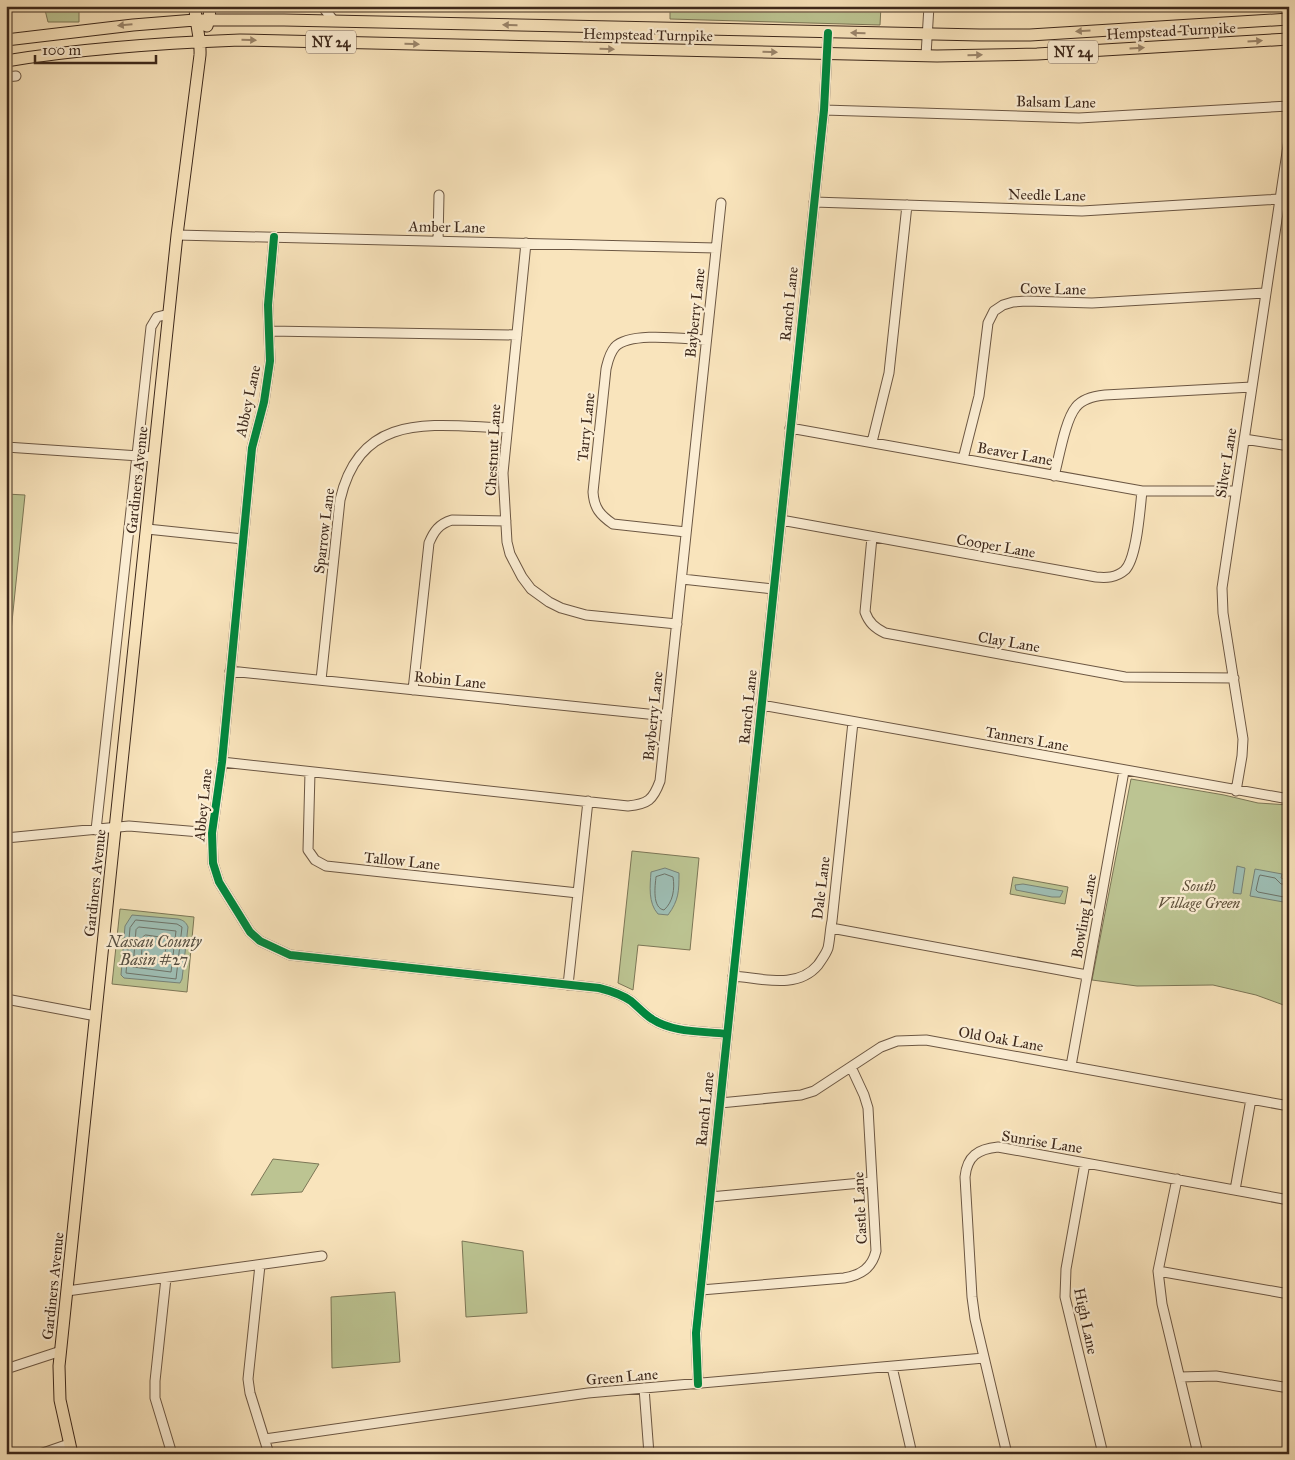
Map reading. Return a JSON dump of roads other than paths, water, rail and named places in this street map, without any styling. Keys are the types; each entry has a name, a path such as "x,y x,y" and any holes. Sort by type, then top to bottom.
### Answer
{"main road":[{"path":"195,6 195,20 200,42"},
{"path":"200,42 209,20 210,6"},
{"name":"Hempstead Turnpike","path":"6,40 121,25 195,20 334,21 828,33 1030,34 1289,19"},
{"name":"Hempstead Turnpike","path":"6,60 60,52 135,45 240,40 926,55 1037,54 1289,39"},
{"name":"Gardiners Avenue","path":"70,1449 60,1400 59,1366 177,235 200,42"}],"street":[{"path":"322,6 334,21"},
{"path":"926,55 929,6"},
{"name":"Ranch Lane","path":"698,1384 696,1333 824,110 828,33"},
{"path":"6,77 16,76"},
{"name":"Balsam Lane","path":"824,110 1079,118 1289,106"},
{"name":"Silver Lane","path":"1236,791 1243,739 1223,613 1222,588 1289,139"},
{"path":"438,241 439,196"},
{"name":"Needle Lane","path":"814,202 1082,211 1280,199"},
{"name":"Bayberry Lane","path":"222,762 628,806 650,800 656,793 660,781 721,203"},
{"path":"872,442 889,373 907,205"},
{"name":"Amber Lane","path":"177,235 716,248"},
{"name":"Abbey Lane","path":"274,237 268,305 270,361 264,402 252,448 222,762 212,833 213,863 220,882 250,932 272,948 290,955 599,988 616,992 631,1001 652,1019 666,1026 727,1034"},
{"name":"Chestnut Lane","path":"526,243 503,473 507,542 516,567 531,589 561,608 586,615 677,624"},
{"name":"Cove Lane","path":"963,459 979,396 988,323 994,311 1003,305 1026,301 1092,304 1265,293"},
{"name":"Gardiners Avenue","path":"96,830 151,327 158,317 169,314"},
{"path":"269,331 517,335"},
{"name":"Tarry Lane","path":"686,532 612,524 602,517 595,507 593,492 606,368 609,356 619,344 630,339 706,340"},
{"path":"1054,476 1070,415 1077,405 1087,399 1105,395 1252,387"},
{"name":"Sparrow Lane","path":"321,680 340,500 347,476 356,460 377,440 407,427 507,428"},
{"name":"Beaver Lane","path":"790,428 1142,491 1236,491"},
{"path":"1244,439 1289,446"},
{"path":"6,446 154,457"},
{"name":"Cooper Lane","path":"781,520 1109,578 1125,570 1131,559 1135,546 1142,491"},
{"path":"413,690 429,543 432,535 438,527 452,520 506,521"},
{"path":"147,529 243,539"},
{"name":"Clay Lane","path":"872,537 866,612 872,625 885,632 1125,677 1234,678"},
{"path":"682,579 773,589"},
{"name":"Robin Lane","path":"230,671 667,716"},
{"name":"Tanners Lane","path":"762,705 1289,799"},
{"name":"Dale Lane","path":"733,976 783,981 802,977 814,969 828,949 853,722"},
{"name":"Bowling Lane","path":"1071,1066 1124,771"},
{"name":"Tallow Lane","path":"310,772 308,850 315,860 326,866 578,893"},
{"path":"568,985 588,801"},
{"path":"6,838 129,826 212,833"},
{"path":"831,928 1087,975"},
{"path":"6,999 96,1016"},
{"name":"Old Oak Lane","path":"720,1103 801,1095 823,1086 881,1047 898,1041 926,1040 1289,1106"},
{"name":"Castle Lane","path":"701,1290 844,1278 862,1273 870,1266 876,1251 868,1108 851,1067"},
{"path":"1234,1190 1251,1099"},
{"name":"Sunrise Lane","path":"1007,1454 975,1319 972,1297 965,1177 968,1162 973,1156 980,1151 998,1147 1289,1200"},
{"name":"High Lane","path":"1085,1163 1066,1269 1065,1297 1103,1454"},
{"path":"1176,1180 1158,1271 1162,1304 1198,1454"},
{"path":"710,1197 872,1182"},
{"path":"67,1291 322,1256"},
{"path":"260,1265 248,1378 250,1393 269,1454"},
{"path":"1158,1271 1289,1294"},
{"path":"166,1278 155,1381 155,1398 172,1454"},
{"path":"6,1368 61,1351"},
{"name":"Green Lane","path":"265,1439 588,1393 984,1358"},
{"path":"892,1367 912,1454"},
{"path":"1180,1377 1216,1376 1289,1388"},
{"path":"644,1388 648,1454"},
{"path":"40,1454 70,1449"}],"water":[{"path":"1237,866 1245,868 1241,894 1233,893"},
{"path":"665,868 679,873 678,895 668,915 658,914 650,894 651,872"},
{"path":"1255,869 1282,874 1281,878 1284,879 1286,874 1289,875 1289,903 1250,896"},
{"path":"1023,884 1063,891 1060,897 1052,897 1016,890 1015,885"},
{"name":"Nassau County Basin #27","path":"132,915 178,919 186,924 188,927 180,983 124,978 121,975 125,926"}],"park label":[{"name":"South Village Green","path":"1199,894"}]}
